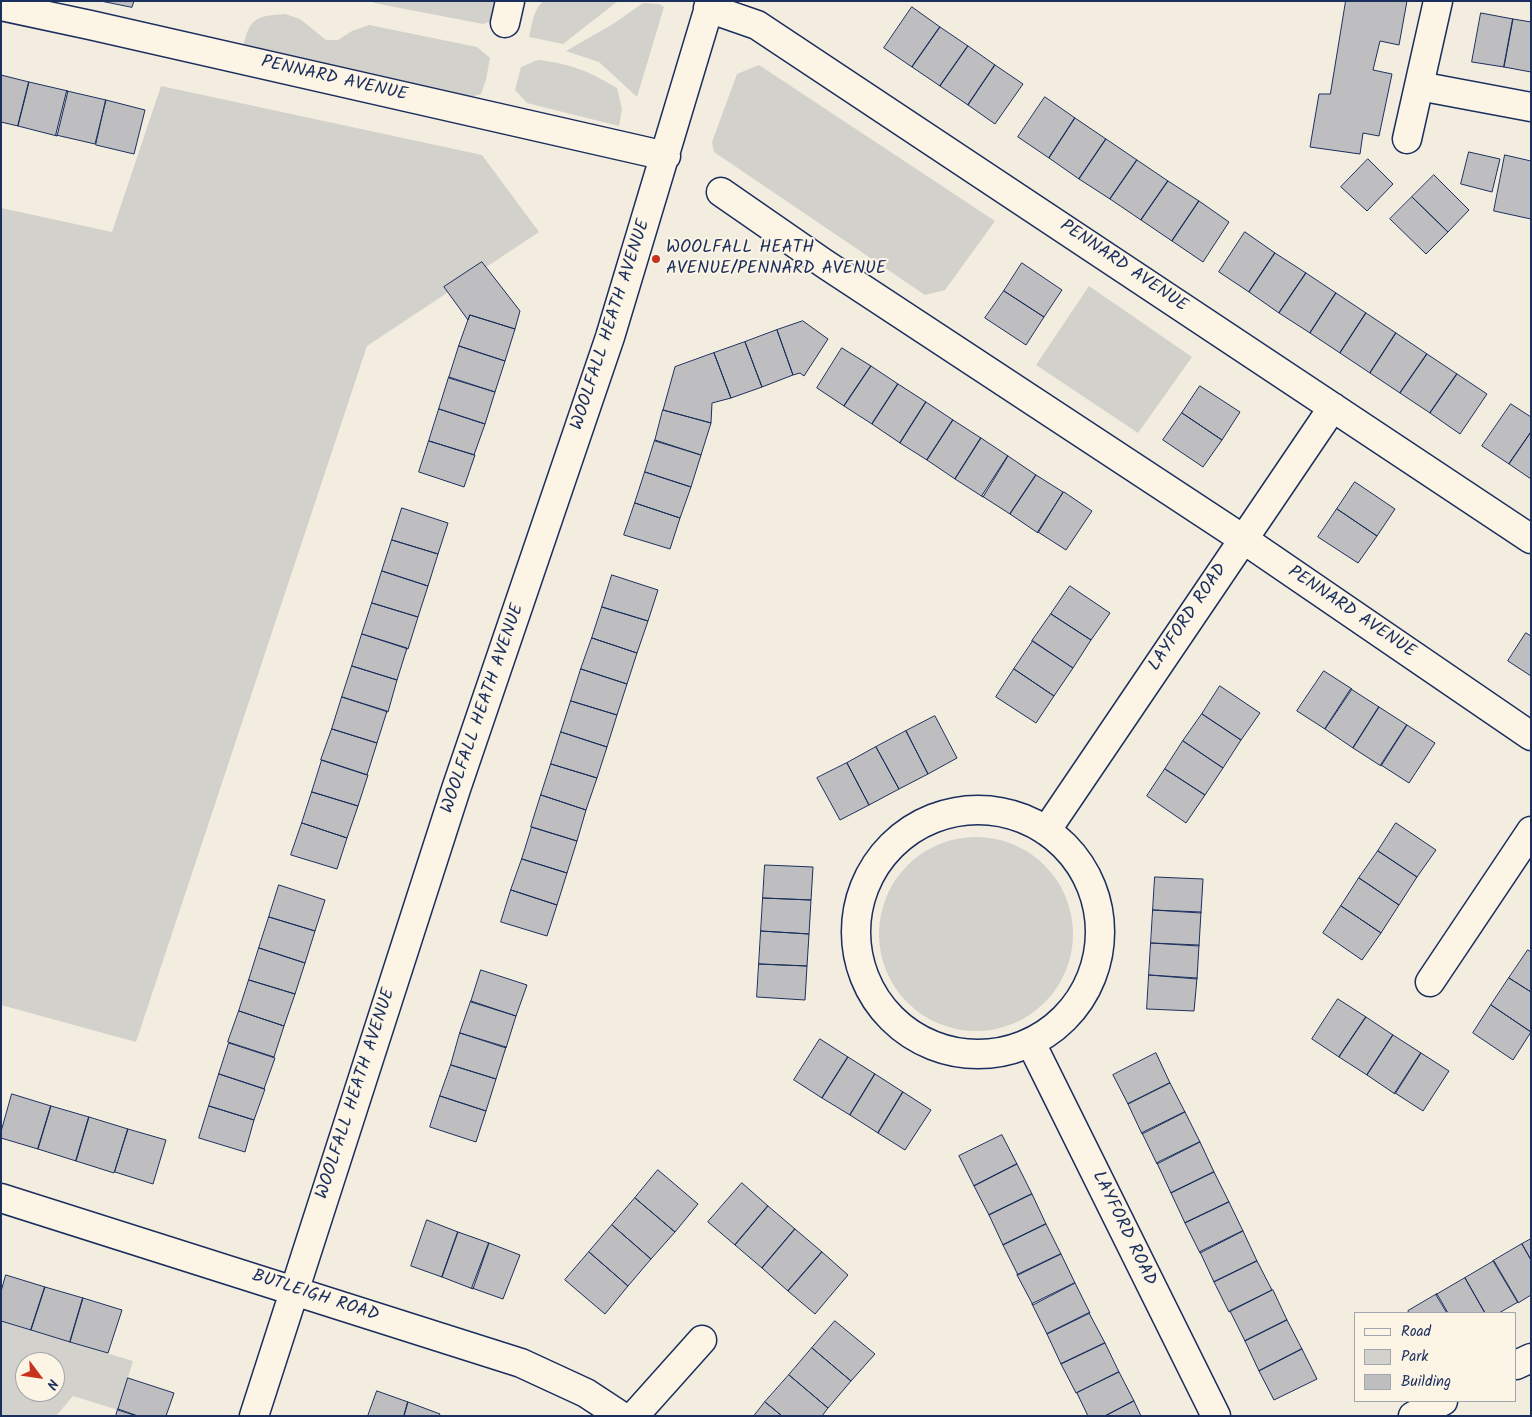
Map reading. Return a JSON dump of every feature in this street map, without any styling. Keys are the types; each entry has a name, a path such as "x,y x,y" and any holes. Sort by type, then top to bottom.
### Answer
{"street":[{"name":"WOOLFALL HEATH AVENUE","path":"254,1416 456,789 610,337 710,5"},
{"name":"PENNARD AVENUE","path":"710,5 757,26 1531,539"},
{"name":"PENNARD AVENUE","path":"1,6 110,29 666,156"},
{"path":"1407,139 1437,6"},
{"path":"1419,86 1531,107"},
{"name":"PENNARD AVENUE","path":"720,192 825,264 1243,539 1531,736"},
{"name":"LAYFORD ROAD","path":"1046,830 1333,407"},
{"path":"972,810 1010,814 1046,830 1073,855 1092,887 1100,923 1098,960 1084,994 1061,1022 1031,1043 993,1054 954,1053 917,1039 887,1014 865,982 856,943 857,924 859,904 873,868 899,838 933,818 972,810"},
{"path":"1430,982 1531,830"},
{"name":"LAYFORD ROAD","path":"1031,1043 1216,1416"},
{"name":"BUTLEIGH ROAD","path":"1,1198 521,1363 586,1393 621,1416"},
{"path":"634,1416 702,1340"},
{"path":"1517,1365 1531,1358"},
{"path":"1413,1416 1441,1402"}],"green space":[{"path":"371,1 503,1 499,18 483,24"},
{"path":"543,1 618,1 563,44 529,37 535,13"},
{"path":"643,3 659,4 664,7 637,97 599,62 566,51 613,24"},
{"path":"285,14 300,19 326,40 338,40 352,31 369,25 477,47 490,58 481,94 471,97 242,52 247,33 254,22 265,16"},
{"path":"538,60 579,69 617,88 622,109 619,126 527,103 515,90 521,67"},
{"path":"759,65 995,221 945,290 925,295 714,152 712,142 737,74"},
{"path":"161,86 482,155 539,232 367,346 136,1042 1,1005 1,208 112,232"},
{"path":"1089,286 1192,357 1138,433 1036,365"},
{"path":"966,837 986,837 1022,848 1045,865 1057,880 1066,897 1073,924 1073,944 1066,971 1057,988 1045,1003 1030,1015 1013,1024 986,1031 966,1031 930,1020 914,1009 901,996 890,980 883,962 879,944 879,924 890,888 901,872 914,859 930,848 948,841"},
{"path":"1,1321 133,1361 118,1410 73,1396 56,1416 1,1416"}],"building":[{"path":"101,1 134,1 132,7"},
{"path":"1346,1 1407,1 1399,45 1380,41 1373,70 1392,74 1379,136 1363,133 1360,154 1310,147 1319,94 1330,94"},
{"path":"912,7 940,27 912,67 884,48"},
{"path":"1481,13 1513,19 1504,67 1472,62"},
{"path":"1513,19 1531,22 1531,72 1504,67"},
{"path":"940,27 968,46 940,86 912,67"},
{"path":"968,46 995,65 968,105 940,86"},
{"path":"995,65 1023,84 995,124 968,105"},
{"path":"1,75 29,82 18,126 1,122"},
{"path":"29,82 68,91 57,136 18,126"},
{"path":"67,91 106,100 95,144 56,135"},
{"path":"1045,97 1075,118 1049,158 1018,137"},
{"path":"106,100 145,110 134,154 96,145"},
{"path":"1075,118 1106,139 1079,179 1049,158"},
{"path":"1106,139 1137,160 1110,199 1079,179"},
{"path":"1469,152 1500,159 1492,192 1461,184"},
{"path":"1505,155 1531,161 1531,219 1494,211"},
{"path":"1368,159 1393,184 1367,211 1341,187"},
{"path":"1137,160 1168,181 1141,220 1110,199"},
{"path":"1434,175 1469,210 1448,232 1412,197"},
{"path":"1168,181 1199,201 1172,241 1141,220"},
{"path":"1412,197 1448,232 1426,254 1390,219"},
{"path":"1199,201 1229,222 1203,262 1172,241"},
{"path":"1245,232 1275,253 1249,292 1219,272"},
{"path":"1275,253 1306,273 1279,313 1249,292"},
{"path":"482,262 520,311 515,329 470,315 468,320 444,287"},
{"path":"1022,263 1062,290 1044,317 1004,291"},
{"path":"1306,273 1336,293 1310,333 1279,313"},
{"path":"1004,291 1044,317 1026,345 985,318"},
{"path":"1336,293 1366,313 1340,353 1310,333"},
{"path":"1366,313 1396,333 1370,373 1340,353"},
{"path":"470,315 515,329 505,361 459,346"},
{"path":"803,321 828,339 804,376 800,373 793,375 777,330"},
{"path":"777,330 793,375 762,387 745,342"},
{"path":"1396,333 1427,354 1400,393 1370,373"},
{"path":"745,342 762,387 731,398 714,353"},
{"path":"459,346 505,361 495,392 449,378"},
{"path":"842,348 871,366 844,406 817,388"},
{"path":"714,353 731,398 712,403 711,423 663,410 675,367"},
{"path":"1427,354 1457,374 1430,413 1400,393"},
{"path":"871,366 898,384 872,424 844,406"},
{"path":"1457,374 1487,394 1460,434 1430,413"},
{"path":"449,377 495,392 485,424 439,409"},
{"path":"898,384 926,402 900,443 872,424"},
{"path":"1200,386 1240,412 1222,440 1182,413"},
{"path":"926,402 953,420 927,460 900,443"},
{"path":"1511,404 1531,417 1531,432 1509,464 1482,446"},
{"path":"439,409 485,424 474,455 429,441"},
{"path":"663,410 711,423 701,455 655,441"},
{"path":"1182,413 1222,440 1203,467 1163,440"},
{"path":"953,420 981,438 955,479 927,460"},
{"path":"1531,432 1531,479 1509,464"},
{"path":"981,438 1008,456 983,497 955,479"},
{"path":"655,440 701,455 691,487 645,472"},
{"path":"429,441 475,455 464,487 419,472"},
{"path":"1008,456 1036,475 1010,514 982,496"},
{"path":"645,472 691,487 680,518 635,503"},
{"path":"1036,475 1063,492 1038,533 1010,514"},
{"path":"1355,482 1395,509 1377,536 1337,509"},
{"path":"1064,492 1092,511 1066,550 1038,532"},
{"path":"635,503 680,518 670,549 624,535"},
{"path":"402,508 448,523 438,554 392,540"},
{"path":"1337,509 1377,536 1358,563 1318,537"},
{"path":"392,540 438,554 428,586 382,571"},
{"path":"382,571 428,586 418,617 372,603"},
{"path":"612,575 658,590 648,621 602,607"},
{"path":"1070,586 1110,613 1091,640 1051,614"},
{"path":"372,603 418,617 408,649 362,634"},
{"path":"602,607 648,621 637,653 592,638"},
{"path":"1051,614 1091,640 1073,668 1032,641"},
{"path":"1526,633 1531,636 1531,676 1508,661"},
{"path":"362,634 407,648 397,680 352,666"},
{"path":"592,638 637,653 627,684 581,669"},
{"path":"1033,641 1073,668 1054,696 1014,669"},
{"path":"352,666 397,680 388,712 342,697"},
{"path":"581,669 627,684 617,715 571,701"},
{"path":"1014,669 1054,696 1036,723 996,697"},
{"path":"1324,671 1352,689 1325,729 1297,711"},
{"path":"1220,686 1260,713 1241,740 1202,714"},
{"path":"1351,689 1379,707 1353,748 1325,729"},
{"path":"342,697 387,711 377,743 332,729"},
{"path":"571,701 617,715 607,747 561,732"},
{"path":"1379,707 1407,725 1381,766 1353,748"},
{"path":"1202,714 1241,740 1223,768 1183,741"},
{"path":"935,716 957,758 928,774 906,731"},
{"path":"1407,725 1435,743 1409,783 1381,765"},
{"path":"332,729 377,743 367,775 321,760"},
{"path":"906,731 928,774 899,789 876,747"},
{"path":"561,732 607,747 597,778 551,764"},
{"path":"1183,741 1223,768 1205,795 1165,769"},
{"path":"876,747 899,789 869,805 847,763"},
{"path":"322,760 368,775 358,806 312,792"},
{"path":"847,763 869,805 840,820 817,778"},
{"path":"551,764 597,778 586,810 541,795"},
{"path":"1165,769 1205,795 1186,823 1147,796"},
{"path":"312,792 358,806 347,838 302,823"},
{"path":"541,795 586,810 577,841 531,827"},
{"path":"302,823 347,838 337,869 291,855"},
{"path":"1396,823 1436,850 1417,877 1378,851"},
{"path":"532,827 577,841 567,873 522,859"},
{"path":"1378,851 1417,877 1399,905 1359,878"},
{"path":"522,859 567,873 557,905 511,890"},
{"path":"765,865 813,867 811,900 763,898"},
{"path":"1155,877 1203,879 1201,913 1153,910"},
{"path":"1359,878 1399,905 1381,933 1341,906"},
{"path":"279,885 325,900 315,931 269,917"},
{"path":"511,890 557,905 547,936 501,922"},
{"path":"763,898 811,900 809,934 761,931"},
{"path":"1341,906 1381,933 1362,960 1323,933"},
{"path":"1153,910 1201,912 1199,946 1151,943"},
{"path":"269,917 315,931 305,963 259,948"},
{"path":"761,931 809,934 807,966 759,964"},
{"path":"1151,943 1199,945 1197,979 1149,975"},
{"path":"259,948 305,963 295,994 249,980"},
{"path":"1528,950 1531,952 1531,992 1509,978"},
{"path":"759,964 807,966 805,1000 757,997"},
{"path":"481,970 527,985 516,1016 471,1002"},
{"path":"1149,975 1197,978 1194,1011 1147,1009"},
{"path":"1509,978 1531,992 1531,1032 1491,1005"},
{"path":"249,980 295,994 284,1026 239,1011"},
{"path":"1338,999 1366,1017 1339,1057 1312,1039"},
{"path":"471,1001 516,1016 506,1048 460,1033"},
{"path":"1491,1005 1531,1032 1513,1060 1473,1033"},
{"path":"239,1011 284,1026 274,1057 228,1042"},
{"path":"1366,1017 1393,1035 1367,1075 1339,1057"},
{"path":"460,1033 506,1047 496,1079 451,1065"},
{"path":"1393,1035 1421,1053 1395,1094 1367,1075"},
{"path":"820,1039 848,1057 822,1098 794,1080"},
{"path":"229,1043 275,1058 264,1089 219,1074"},
{"path":"1156,1053 1170,1083 1128,1104 1113,1075"},
{"path":"1421,1053 1449,1071 1423,1111 1395,1093"},
{"path":"848,1057 875,1074 850,1115 822,1098"},
{"path":"451,1065 496,1079 486,1111 440,1096"},
{"path":"219,1074 265,1089 254,1120 209,1106"},
{"path":"875,1074 903,1092 878,1133 850,1115"},
{"path":"1170,1083 1185,1112 1142,1134 1128,1104"},
{"path":"903,1092 931,1110 905,1150 878,1133"},
{"path":"12,1094 51,1106 38,1149 1,1138"},
{"path":"440,1096 486,1111 476,1142 430,1127"},
{"path":"51,1106 89,1117 76,1161 38,1149"},
{"path":"209,1106 254,1120 245,1152 199,1138"},
{"path":"1185,1112 1200,1142 1157,1164 1142,1133"},
{"path":"89,1117 128,1129 114,1173 76,1161"},
{"path":"128,1129 166,1140 153,1184 115,1172"},
{"path":"1002,1135 1017,1164 974,1186 959,1156"},
{"path":"1200,1142 1214,1172 1171,1193 1157,1163"},
{"path":"1017,1164 1032,1194 989,1215 974,1186"},
{"path":"658,1170 698,1204 675,1232 635,1198"},
{"path":"1214,1172 1229,1202 1185,1223 1171,1193"},
{"path":"742,1183 768,1206 735,1245 708,1222"},
{"path":"1032,1194 1046,1224 1003,1245 989,1215"},
{"path":"635,1198 675,1232 651,1259 612,1225"},
{"path":"1229,1202 1243,1231 1200,1253 1185,1223"},
{"path":"768,1206 795,1229 762,1268 735,1245"},
{"path":"427,1220 458,1232 442,1277 411,1266"},
{"path":"1046,1224 1061,1254 1018,1275 1003,1245"},
{"path":"612,1225 651,1259 628,1286 589,1252"},
{"path":"795,1229 822,1252 788,1291 762,1268"},
{"path":"1243,1231 1257,1261 1214,1282 1200,1252"},
{"path":"458,1232 489,1243 473,1289 442,1277"},
{"path":"1531,1239 1531,1260 1522,1244"},
{"path":"489,1243 520,1255 503,1299 472,1288"},
{"path":"1522,1244 1531,1260 1531,1295 1518,1303 1493,1261"},
{"path":"589,1252 628,1286 605,1314 565,1280"},
{"path":"822,1252 848,1275 815,1314 788,1291"},
{"path":"1061,1254 1075,1283 1033,1305 1017,1275"},
{"path":"1257,1261 1272,1290 1229,1312 1214,1282"},
{"path":"1494,1261 1518,1302 1501,1312 1484,1312 1465,1278"},
{"path":"6,1275 45,1287 31,1330 1,1321 1,1292"},
{"path":"1465,1278 1484,1312 1446,1312 1436,1295"},
{"path":"1075,1283 1090,1313 1047,1334 1032,1304"},
{"path":"45,1287 83,1298 70,1342 31,1330"},
{"path":"1273,1290 1287,1320 1245,1341 1230,1311"},
{"path":"1437,1294 1447,1312 1408,1312"},
{"path":"83,1298 122,1310 108,1353 70,1342"},
{"path":"1089,1313 1105,1343 1061,1364 1047,1334"},
{"path":"1287,1320 1302,1349 1259,1371 1245,1341"},
{"path":"835,1321 875,1354 851,1381 812,1348"},
{"path":"1105,1343 1119,1372 1076,1393 1061,1364"},
{"path":"812,1348 851,1381 828,1408 789,1375"},
{"path":"1302,1349 1317,1379 1274,1400 1259,1371"},
{"path":"1119,1372 1134,1401 1105,1416 1088,1416 1077,1393"},
{"path":"789,1375 828,1408 822,1416 782,1416 765,1402"},
{"path":"128,1378 174,1393 166,1416 137,1416 118,1410"},
{"path":"377,1391 408,1402 404,1416 368,1416"},
{"path":"1134,1401 1141,1416 1105,1416"},
{"path":"408,1402 440,1414 439,1416 404,1416"},
{"path":"765,1402 782,1416 754,1416"},
{"path":"118,1409 138,1416 116,1416"}],"place":[{"name":"WOOLFALL HEATH AVENUE/PENNARD AVENUE","path":"656,259"}]}
